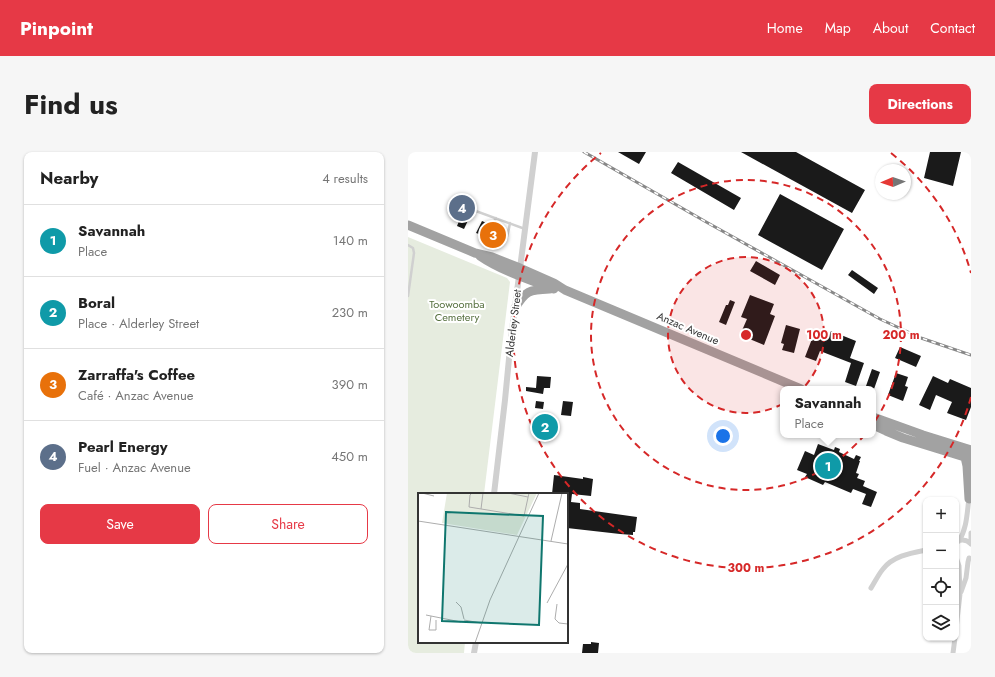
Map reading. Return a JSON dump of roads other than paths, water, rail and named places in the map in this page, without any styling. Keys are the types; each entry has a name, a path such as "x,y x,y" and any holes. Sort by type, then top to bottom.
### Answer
{"highway":[{"name":"Anzac Avenue","path":"408,225 475,253 489,263 554,283 565,290 794,386"},
{"name":"Anzac Avenue","path":"520,272 555,289 565,290"},
{"path":"515,308 522,297 530,291 555,289"},
{"path":"876,418 923,435 969,455"},
{"path":"876,426 903,438 969,455"},
{"path":"969,455 967,466 969,499"}],"street":[{"name":"Alderley Street","path":"494,493 515,308 535,152"},
{"path":"959,540 965,529 971,480"},
{"path":"971,534 971,544"},
{"path":"959,542 965,540 971,544"},
{"path":"871,588 887,564 906,554 923,551"},
{"path":"959,558 962,560 970,556"},
{"path":"960,594 966,578 970,556"},
{"path":"959,566 959,605"},
{"path":"953,653 955,641"},
{"path":"474,653 476,643"}],"lane":[{"path":"473,210 525,229"},
{"path":"496,218 491,226 488,236 489,241 494,244 501,245 504,243 507,238 510,223"},
{"path":"408,245 413,248 414,253 408,296"}],"railway":[{"path":"584,152 880,319 921,338 971,355"}],"place":[{"name":"Pearl Energy","path":"462,208"},
{"name":"Zarraffa's Coffee","path":"493,235"},
{"name":"Boral","path":"545,427"},
{"name":"Savannah","path":"828,466"}],"park label":[{"name":"Toowoomba Cemetery","path":"457,310"}]}
